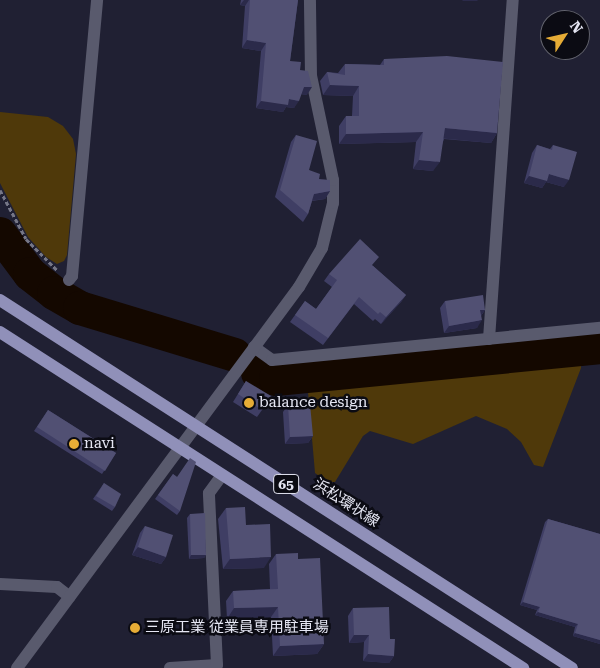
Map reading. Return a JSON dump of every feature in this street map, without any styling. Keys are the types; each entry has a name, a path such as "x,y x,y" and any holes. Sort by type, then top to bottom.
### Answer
{"main road":[{"name":"浜松環状線","path":"0,300 572,668"},
{"name":"65","path":"0,332 523,668"}],"street":[{"path":"69,280 72,276 97,0"},
{"path":"17,668 312,268 329,226 333,180 310,76 310,0"},
{"path":"489,339 513,0"},
{"path":"254,347 272,360 600,328"},
{"path":"170,668 217,665 209,494 222,474"},
{"path":"0,584 57,587 70,597"}],"path":[{"path":"0,190 26,239 69,280"}],"shaded area":[{"path":"0,112 48,117 63,126 73,139 76,154 67,255 64,261 57,264 46,257 28,237 0,183"},
{"path":"573,358 581,363 581,368 543,467 534,465 521,442 507,429 476,416 413,444 370,431 363,436 335,482 328,482 315,473 308,392 311,385"}],"building":[{"path":"250,0 298,0 290,61 301,62 300,70 308,71 312,87 304,87 299,101 289,99 288,105 261,101 266,43 247,40"},
{"path":"447,56 503,62 497,133 445,128 440,162 419,160 423,132 346,134 346,116 359,116 359,86 330,85 327,72 345,75 345,64 384,65 384,59"},
{"path":"296,135 317,141 309,170 320,174 319,179 330,180 330,191 314,194 308,214 280,190"},
{"path":"537,145 552,150 553,145 577,152 569,180 549,174 547,181 529,176"},
{"path":"360,239 379,257 372,265 406,295 386,317 380,312 378,314 359,297 328,338 295,315 305,301 316,309 337,280 329,274"},
{"path":"483,295 485,310 480,310 482,320 449,326 445,301"},
{"path":"246,381 271,396 262,410 238,394"},
{"path":"310,404 313,436 290,437 288,405"},
{"path":"48,410 116,453 105,471 37,427"},
{"path":"190,458 196,462 180,511 158,495 173,474 177,477"},
{"path":"104,483 121,494 115,507 96,496"},
{"path":"245,507 246,525 270,524 271,557 230,559 226,508"},
{"path":"205,513 206,555 191,555 190,514"},
{"path":"548,519 600,534 600,640 575,633 578,624 538,612 540,607 523,602"},
{"path":"145,526 173,535 166,557 138,547"},
{"path":"298,553 298,559 320,558 324,644 280,646 278,607 234,608 233,591 278,589 276,554"},
{"path":"389,607 390,639 395,639 394,656 368,654 369,635 354,635 353,608"}],"waterway":[{"path":"0,234 30,274 54,293 80,308 235,355"},
{"path":"258,373 276,379 600,347"}],"place":[{"name":"balance design","path":"249,403"},
{"name":"navi","path":"74,444"},
{"name":"三原工業 従業員専用駐車場","path":"135,628"}]}
